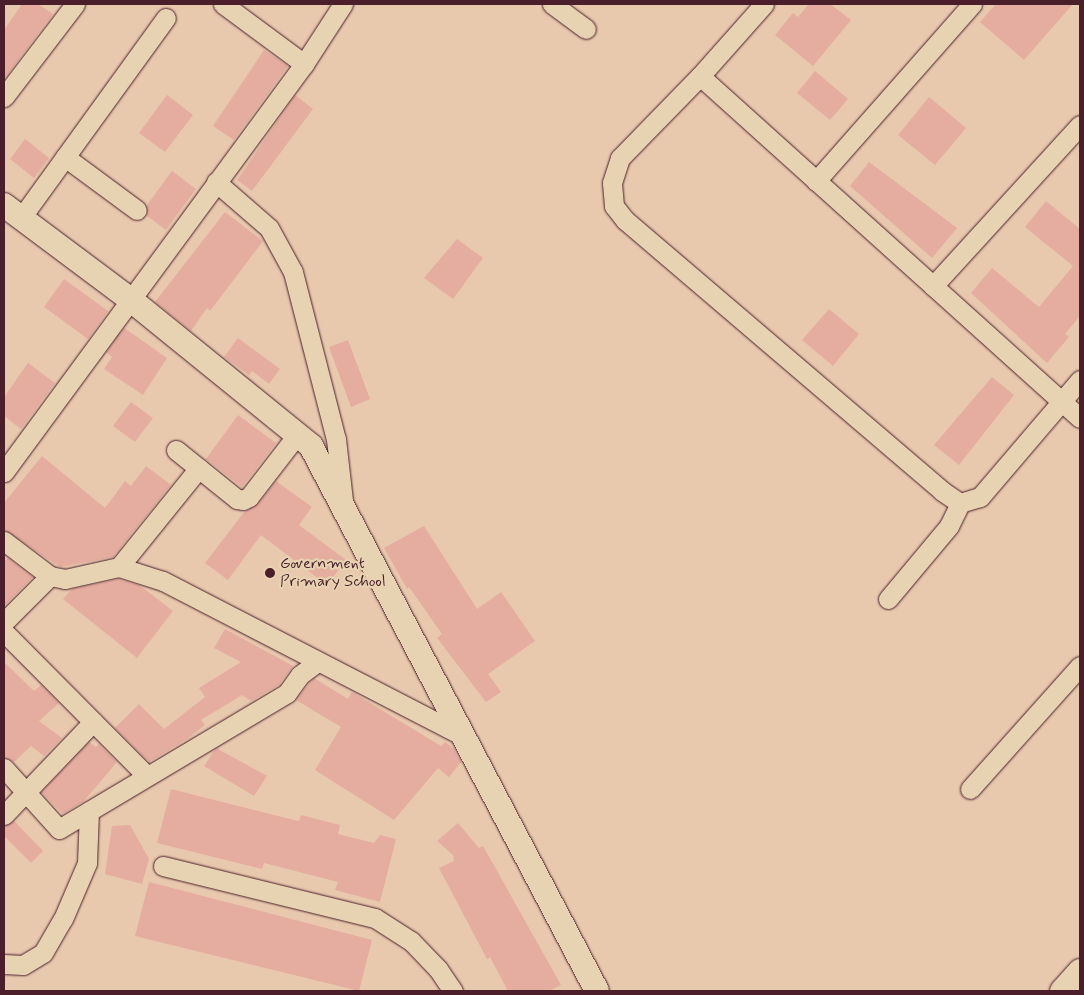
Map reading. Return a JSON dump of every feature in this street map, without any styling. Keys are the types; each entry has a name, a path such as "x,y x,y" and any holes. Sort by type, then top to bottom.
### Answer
{"street":[{"path":"4,96 75,4"},
{"path":"223,4 304,64"},
{"path":"4,472 304,64 344,4"},
{"path":"552,4 586,29"},
{"path":"764,4 700,76 620,158 612,183 614,206 625,220 942,491 960,503"},
{"path":"816,181 972,4"},
{"path":"166,18 65,157 12,212 131,300 311,446 596,991"},
{"path":"700,76 1080,418"},
{"path":"933,286 1080,125"},
{"path":"65,157 137,210"},
{"path":"216,182 269,228 293,272 336,439 344,508"},
{"path":"888,599 948,526 960,503 980,497 1080,380"},
{"path":"176,450 242,500 249,497 298,435"},
{"path":"119,567 199,468"},
{"path":"4,541 50,576 65,579 119,567 163,581 461,735"},
{"path":"4,622 50,576"},
{"path":"4,632 147,776"},
{"path":"4,768 59,829 287,693 300,675 317,662"},
{"path":"970,789 1080,666"},
{"path":"4,815 93,722"},
{"path":"4,964 23,965 42,953 63,919 87,862 90,810"},
{"path":"163,866 375,918 411,941 438,969 453,991"},
{"path":"1062,991 1080,971"}],"building":[{"path":"22,4 38,4 53,14 4,79 4,30"},
{"path":"809,4 830,4 851,20 813,66 775,35 793,13 798,17"},
{"path":"996,4 1073,4 1024,60 980,22"},
{"path":"264,50 288,66 234,140 213,126"},
{"path":"815,71 848,99 830,120 797,93"},
{"path":"167,95 193,115 165,152 139,133"},
{"path":"295,95 313,109 252,191 237,180"},
{"path":"929,97 966,128 935,165 898,135"},
{"path":"25,139 49,158 34,178 10,159"},
{"path":"869,162 957,228 932,258 850,186"},
{"path":"172,171 196,189 166,230 147,216 147,205"},
{"path":"1046,201 1080,229 1080,316 1065,334 1069,337 1047,363 971,293 992,268 1039,307 1073,266 1025,227"},
{"path":"225,212 263,241 210,311 207,308 191,331 155,302"},
{"path":"457,239 483,258 453,299 424,278"},
{"path":"64,279 108,311 88,339 44,307"},
{"path":"829,309 859,334 833,366 802,340"},
{"path":"124,328 167,358 143,395 104,369 112,357 106,352"},
{"path":"238,338 280,369 269,384 252,371 249,375 224,357"},
{"path":"348,340 370,399 351,407 329,347"},
{"path":"28,363 55,383 21,429 4,416 4,397"},
{"path":"992,377 1014,395 959,465 934,445"},
{"path":"131,402 153,418 135,442 113,426"},
{"path":"238,415 276,443 242,487 206,459"},
{"path":"42,456 105,508 125,481 131,486 146,466 171,485 113,557 60,567 4,530 4,503"},
{"path":"276,481 312,507 299,525 346,560 327,585 261,535 228,580 205,563 245,511 258,504"},
{"path":"424,526 477,609 501,592 535,641 488,674 501,692 486,702 437,638 442,634 409,587 407,589 384,548"},
{"path":"8,558 33,577 4,606 4,562"},
{"path":"118,579 139,585 173,611 137,658 63,599 72,589"},
{"path":"225,629 293,666 279,685 251,701 242,695 201,720 205,725 187,739 149,762 115,728 139,704 164,729 205,697 199,688 241,662 214,648"},
{"path":"4,662 34,691 41,685 59,703 39,721 62,738 44,756 31,746 14,762 4,757"},
{"path":"314,678 348,699 352,692 441,746 445,742 454,749 461,762 449,777 438,768 394,820 315,770 341,727 296,700"},
{"path":"89,742 96,747 99,744 117,762 84,801 63,814 41,792"},
{"path":"216,748 267,776 254,796 204,766"},
{"path":"171,789 294,820 299,821 301,815 340,825 338,834 374,843 380,835 396,839 380,902 335,890 338,882 264,863 262,869 157,843"},
{"path":"14,821 43,851 31,863 4,836 4,826"},
{"path":"458,823 479,848 483,846 561,985 549,991 508,991 490,957 487,959 439,868 454,861 453,855 437,841"},
{"path":"130,825 149,859 142,884 105,874 112,826"},
{"path":"149,882 372,940 359,991 135,936"}],"place":[{"name":"Government Primary School","path":"270,573"}]}
